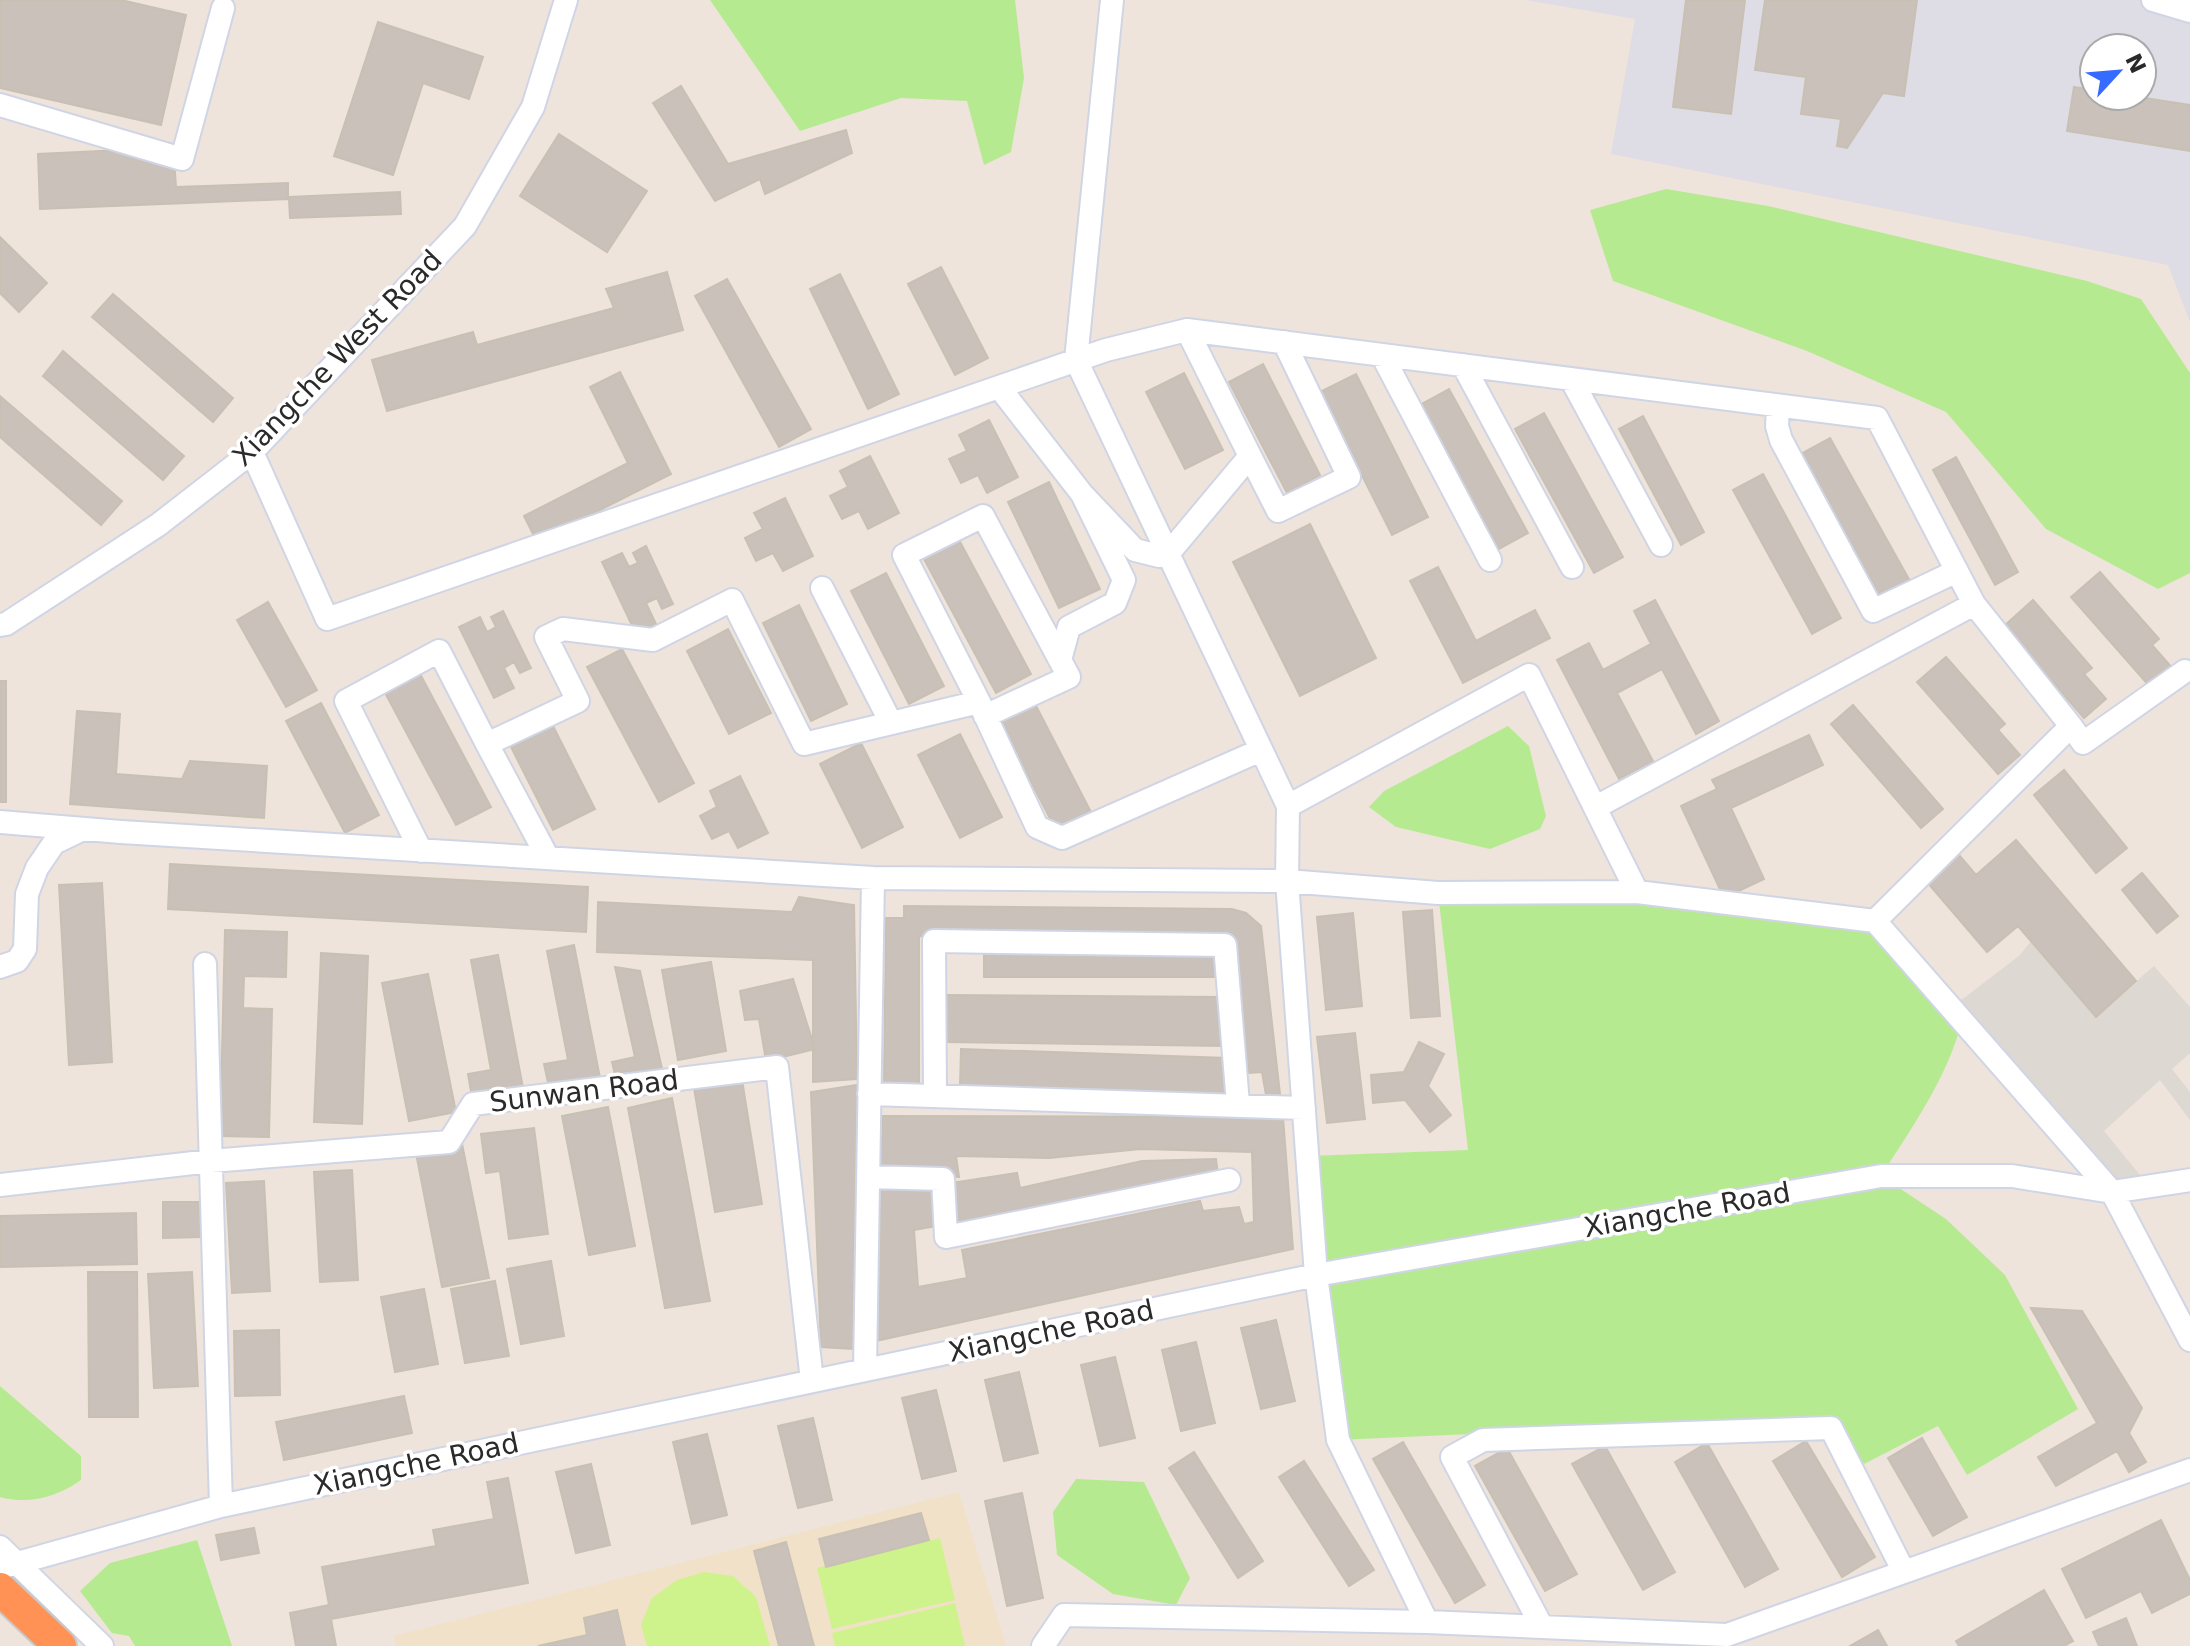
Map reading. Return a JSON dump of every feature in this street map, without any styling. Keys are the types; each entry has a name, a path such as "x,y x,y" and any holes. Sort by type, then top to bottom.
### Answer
{"highway":[{"path":"4,1566 60,1646"}],"street":[{"name":"Xiangche West Road","path":"0,625 158,525 252,452 465,226 533,107 566,0"},
{"path":"1112,0 1076,360 1288,806 1287,881 1316,1275 1338,1440 1427,1622"},
{"path":"2153,0 2190,11"},
{"path":"0,105 182,159 223,8"},
{"path":"252,452 327,619 1076,360 1187,330 1877,418 1974,604 2083,743 2185,671"},
{"path":"1187,330 1278,511 1349,477 1284,342"},
{"path":"1382,355 1490,560"},
{"path":"1463,365 1572,567"},
{"path":"1571,379 1661,545"},
{"path":"999,387 1082,494 1135,550 1159,556 1168,554 1250,456"},
{"path":"1778,406 1777,426 1781,440 1873,611 1957,571"},
{"path":"1060,660 1069,627 1115,603 1124,580 1082,494"},
{"path":"487,744 578,701 546,637 563,629 653,640 732,600 804,744 891,723 982,709 1069,677 983,516 904,555 982,709 1037,827 1062,838 1261,750"},
{"path":"822,588 891,723"},
{"path":"1596,807 1974,604"},
{"path":"421,851 346,701 439,651 548,858"},
{"path":"1288,806 1529,675 1637,892"},
{"path":"1875,921 2071,726"},
{"path":"0,822 873,878 1287,881 1438,893 1637,892 1875,921 2112,1192 2190,1340"},
{"path":"0,967 17,961 25,949 27,894 37,868 54,843 83,829"},
{"path":"865,1370 873,878"},
{"path":"935,1094 934,941 1225,945 1238,1104"},
{"path":"205,964 221,1506"},
{"name":"Sunwan Road","path":"0,1185 211,1161 449,1142 473,1104 777,1067 812,1381"},
{"path":"869,1094 1304,1108"},
{"name":"Xiangche Road","path":"4,1566 221,1506 1316,1275 1881,1176 2012,1176 2112,1192 2190,1180"},
{"path":"868,1177 943,1179 946,1237 1229,1180"},
{"path":"1542,1627 1452,1457 1483,1440 1831,1428 1904,1572"},
{"path":"1043,1646 1064,1615 1427,1622 1730,1641 1904,1572 2190,1470"},
{"path":"4,1566 102,1646"}],"shaded area":[{"path":"1526,0 2190,0 2190,322 2168,265 1611,154 1635,19"},
{"path":"2031,941 2096,1016 2154,966 2190,1007 2190,1053 2172,1069 2190,1092 2190,1120 2160,1080 2104,1131 2149,1186 2112,1192 1951,1008 2020,955"},
{"path":"959,1492 1006,1646 396,1646 394,1636"}],"green space":[{"path":"710,0 1015,0 1024,78 1011,152 984,165 967,101 901,98 800,131"},
{"path":"1666,189 1768,206 2087,281 2141,299 2190,373 2190,573 2158,589 2046,529 1946,412 1807,351 1613,281 1590,210"},
{"path":"1508,726 1529,746 1546,816 1540,829 1490,849 1396,827 1369,807 1384,791"},
{"path":"1637,892 1875,921 1962,1021 1938,1082 1881,1176 1946,1219 2005,1275 2078,1409 1967,1475 1938,1426 1864,1464 1831,1418 1338,1440 1308,1156 1468,1150 1438,893"},
{"path":"0,1386 81,1456 81,1480 42,1498 22,1500 0,1497"},
{"path":"1076,1479 1144,1482 1190,1578 1176,1605 1113,1594 1057,1555 1053,1512"},
{"path":"940,1538 955,1600 832,1629 817,1568"},
{"path":"197,1540 232,1646 135,1646 129,1636 112,1633 80,1591 110,1563"},
{"path":"704,1572 733,1576 756,1597 770,1646 647,1646 641,1625 652,1598 677,1580"},
{"path":"955,1603 965,1646 835,1646 832,1633"}],"building":[{"path":"0,0 121,0 186,15 161,125 0,88"},
{"path":"1686,0 1745,0 1731,114 1673,107"},
{"path":"1765,0 1917,0 1904,96 1883,93 1847,148 1837,146 1841,119 1801,114 1806,77 1755,70"},
{"path":"378,22 483,57 469,99 423,83 393,175 334,156"},
{"path":"681,86 728,164 846,130 852,153 765,194 760,179 715,201 653,103"},
{"path":"2074,87 2078,88 2078,112 2158,112 2158,100 2190,105 2190,151 2067,131"},
{"path":"559,134 647,191 607,252 520,196"},
{"path":"142,149 143,159 174,158 176,187 288,183 288,197 400,192 401,214 290,218 289,199 40,209 38,154"},
{"path":"0,237 47,283 19,312 0,293"},
{"path":"941,267 988,358 955,375 908,284"},
{"path":"667,272 683,330 387,411 372,360 473,332 477,345 614,308 606,289"},
{"path":"840,274 899,394 868,409 810,289"},
{"path":"727,279 811,429 779,447 695,296"},
{"path":"113,294 233,398 213,422 92,317"},
{"path":"63,351 184,456 163,480 43,376"},
{"path":"1263,364 1320,475 1287,493 1229,382"},
{"path":"620,372 671,474 537,542 524,516 628,463 590,387"},
{"path":"1184,373 1223,450 1185,469 1146,392"},
{"path":"1356,374 1428,517 1392,535 1320,392"},
{"path":"1449,389 1528,533 1499,549 1420,405"},
{"path":"1,397 122,501 101,525 0,437"},
{"path":"1544,413 1623,557 1594,573 1515,429"},
{"path":"1643,416 1704,532 1681,545 1619,429"},
{"path":"989,420 1018,477 987,493 978,475 961,483 949,459 967,451 959,435"},
{"path":"1830,438 1910,581 1880,597 1801,454"},
{"path":"870,456 899,513 868,529 859,511 842,519 830,496 848,487 840,471"},
{"path":"1956,457 2018,572 1995,585 1933,470"},
{"path":"1763,474 1841,618 1812,634 1733,490"},
{"path":"1049,482 1100,589 1059,608 1008,502"},
{"path":"785,498 813,556 783,571 773,553 756,561 745,538 763,529 754,513"},
{"path":"1310,524 1376,658 1300,696 1233,562"},
{"path":"959,540 1031,674 996,693 924,559"},
{"path":"646,546 673,604 662,609 657,598 646,603 656,624 636,634 602,562 622,553 629,567 638,563 633,553"},
{"path":"1438,567 1476,641 1535,610 1550,638 1463,683 1410,581"},
{"path":"2100,572 2159,639 2152,645 2174,670 2152,689 2071,597"},
{"path":"886,573 944,686 909,704 851,591"},
{"path":"1655,600 1719,721 1696,734 1662,669 1617,693 1653,761 1619,779 1557,660 1589,643 1603,670 1651,644 1634,611"},
{"path":"2033,600 2092,668 2084,674 2106,699 2084,718 2004,626"},
{"path":"268,602 317,690 286,707 237,620"},
{"path":"799,605 847,704 811,721 763,623"},
{"path":"503,611 531,668 520,673 514,662 504,668 514,688 494,698 459,627 480,617 487,632 496,627 491,617"},
{"path":"728,629 771,713 729,734 687,651"},
{"path":"622,649 694,783 659,802 587,667"},
{"path":"1946,657 2005,724 1998,730 2020,755 1998,774 1917,682"},
{"path":"419,672 491,807 456,825 384,691"},
{"path":"0,681 6,681 6,802 0,802"},
{"path":"1034,702 1092,814 1057,832 999,720"},
{"path":"321,703 379,815 345,833 286,721"},
{"path":"1853,705 1943,809 1921,828 1831,724"},
{"path":"77,711 120,714 116,774 182,779 190,761 267,766 264,818 70,804"},
{"path":"553,726 595,809 553,830 511,747"},
{"path":"960,734 1002,817 960,838 918,755"},
{"path":"1809,735 1823,765 1731,808 1764,879 1724,898 1681,806 1717,789 1712,780"},
{"path":"861,743 903,827 862,848 820,764"},
{"path":"2064,770 2127,848 2096,873 2034,795"},
{"path":"740,776 768,833 738,848 729,831 712,839 700,816 717,807 710,791"},
{"path":"2016,840 2136,981 2096,1017 2018,926 1987,952 1927,882 1959,855 1976,875"},
{"path":"170,864 588,887 586,932 168,909"},
{"path":"2142,873 2178,916 2157,933 2122,890"},
{"path":"102,883 112,1062 69,1065 59,885"},
{"path":"799,897 854,905 857,1079 813,1082 813,960 597,952 598,902 792,912"},
{"path":"904,906 1232,909 1246,913 1261,926 1280,1094 1266,1095 1262,1072 1249,1073 1233,942 919,936 919,1087 884,1086 886,918 904,918"},
{"path":"1432,910 1440,1016 1411,1018 1403,912"},
{"path":"1353,913 1362,1006 1326,1010 1317,917"},
{"path":"225,930 287,932 286,977 244,976 243,1008 272,1009 269,1137 220,1136"},
{"path":"574,945 600,1078 549,1087 544,1064 568,1060 547,951"},
{"path":"984,951 1218,952 1218,977 984,977"},
{"path":"321,953 368,956 362,1124 314,1122"},
{"path":"498,955 523,1088 472,1097 468,1074 491,1070 471,960"},
{"path":"711,962 726,1051 678,1060 662,970"},
{"path":"615,967 640,971 663,1073 617,1083 612,1062 635,1057"},
{"path":"428,974 456,1112 409,1121 382,983"},
{"path":"793,979 815,1049 766,1061 759,1019 745,1020 740,991"},
{"path":"943,995 1221,997 1223,1046 943,1042"},
{"path":"1355,1033 1365,1119 1327,1123 1317,1037"},
{"path":"1419,1042 1444,1054 1428,1086 1451,1115 1430,1132 1405,1100 1373,1103 1371,1075 1404,1072"},
{"path":"961,1049 1228,1058 1226,1097 960,1087"},
{"path":"742,1080 762,1204 715,1212 694,1088"},
{"path":"857,1085 853,1349 821,1347 811,1092"},
{"path":"672,1098 710,1301 665,1308 628,1108"},
{"path":"608,1107 635,1246 589,1255 562,1116"},
{"path":"882,1116 1283,1117 1293,1249 876,1341 879,1180 945,1184 1017,1173 1020,1188 1142,1161 1216,1159 1218,1176 914,1230 918,1287 967,1278 962,1250 1200,1201 1203,1211 1239,1207 1244,1224 1254,1222 1252,1152 1141,1149 1049,1158 956,1156 959,1177 880,1173"},
{"path":"534,1128 548,1234 509,1239 500,1171 486,1173 481,1134"},
{"path":"461,1139 489,1278 442,1287 415,1148"},
{"path":"352,1170 358,1280 320,1282 314,1172"},
{"path":"264,1181 270,1291 232,1293 226,1183"},
{"path":"163,1202 202,1202 203,1237 163,1238"},
{"path":"136,1213 137,1264 0,1267 0,1216"},
{"path":"551,1261 564,1336 521,1344 507,1269"},
{"path":"88,1272 137,1272 138,1417 89,1417"},
{"path":"192,1272 198,1386 154,1388 148,1274"},
{"path":"495,1281 509,1356 465,1363 451,1289"},
{"path":"424,1289 438,1364 395,1372 381,1297"},
{"path":"2031,1308 2082,1311 2142,1408 2129,1433 2146,1462 2129,1472 2117,1451 2056,1486 2038,1457 2097,1423"},
{"path":"1276,1320 1295,1401 1261,1409 1241,1328"},
{"path":"279,1330 280,1395 235,1396 234,1331"},
{"path":"1196,1342 1215,1423 1181,1431 1162,1350"},
{"path":"1115,1357 1135,1438 1100,1446 1081,1365"},
{"path":"1019,1372 1038,1453 1004,1461 985,1380"},
{"path":"936,1390 956,1471 922,1479 902,1398"},
{"path":"404,1396 412,1433 284,1460 276,1422"},
{"path":"813,1418 832,1500 798,1508 778,1426"},
{"path":"707,1434 727,1515 692,1524 673,1442"},
{"path":"1922,1438 1967,1517 1933,1536 1888,1458"},
{"path":"1806,1441 1875,1557 1842,1577 1773,1461"},
{"path":"1403,1442 1485,1585 1455,1603 1373,1459"},
{"path":"1707,1443 1778,1569 1745,1587 1675,1462"},
{"path":"1605,1446 1675,1572 1643,1590 1572,1464"},
{"path":"1507,1448 1577,1574 1545,1591 1475,1466"},
{"path":"1194,1452 1263,1561 1238,1578 1169,1468"},
{"path":"1304,1461 1374,1570 1349,1586 1279,1477"},
{"path":"591,1464 610,1545 576,1553 556,1472"},
{"path":"508,1478 528,1583 331,1619 336,1646 296,1646 290,1613 329,1605 322,1567 436,1546 433,1530 494,1519 487,1482"},
{"path":"1022,1493 1043,1598 1007,1606 985,1501"},
{"path":"921,1513 929,1540 826,1567 819,1539"},
{"path":"2161,1520 2190,1580 2190,1594 2152,1613 2141,1591 2086,1618 2062,1569"},
{"path":"254,1528 259,1553 221,1560 216,1535"},
{"path":"786,1542 814,1646 779,1646 754,1551"},
{"path":"2044,1590 2073,1641 2064,1646 1959,1646 1956,1641"},
{"path":"617,1610 625,1646 538,1646 587,1635 584,1618"},
{"path":"2126,1618 2137,1646 2099,1646 2093,1632"},
{"path":"1878,1630 1887,1646 1850,1646"}]}
